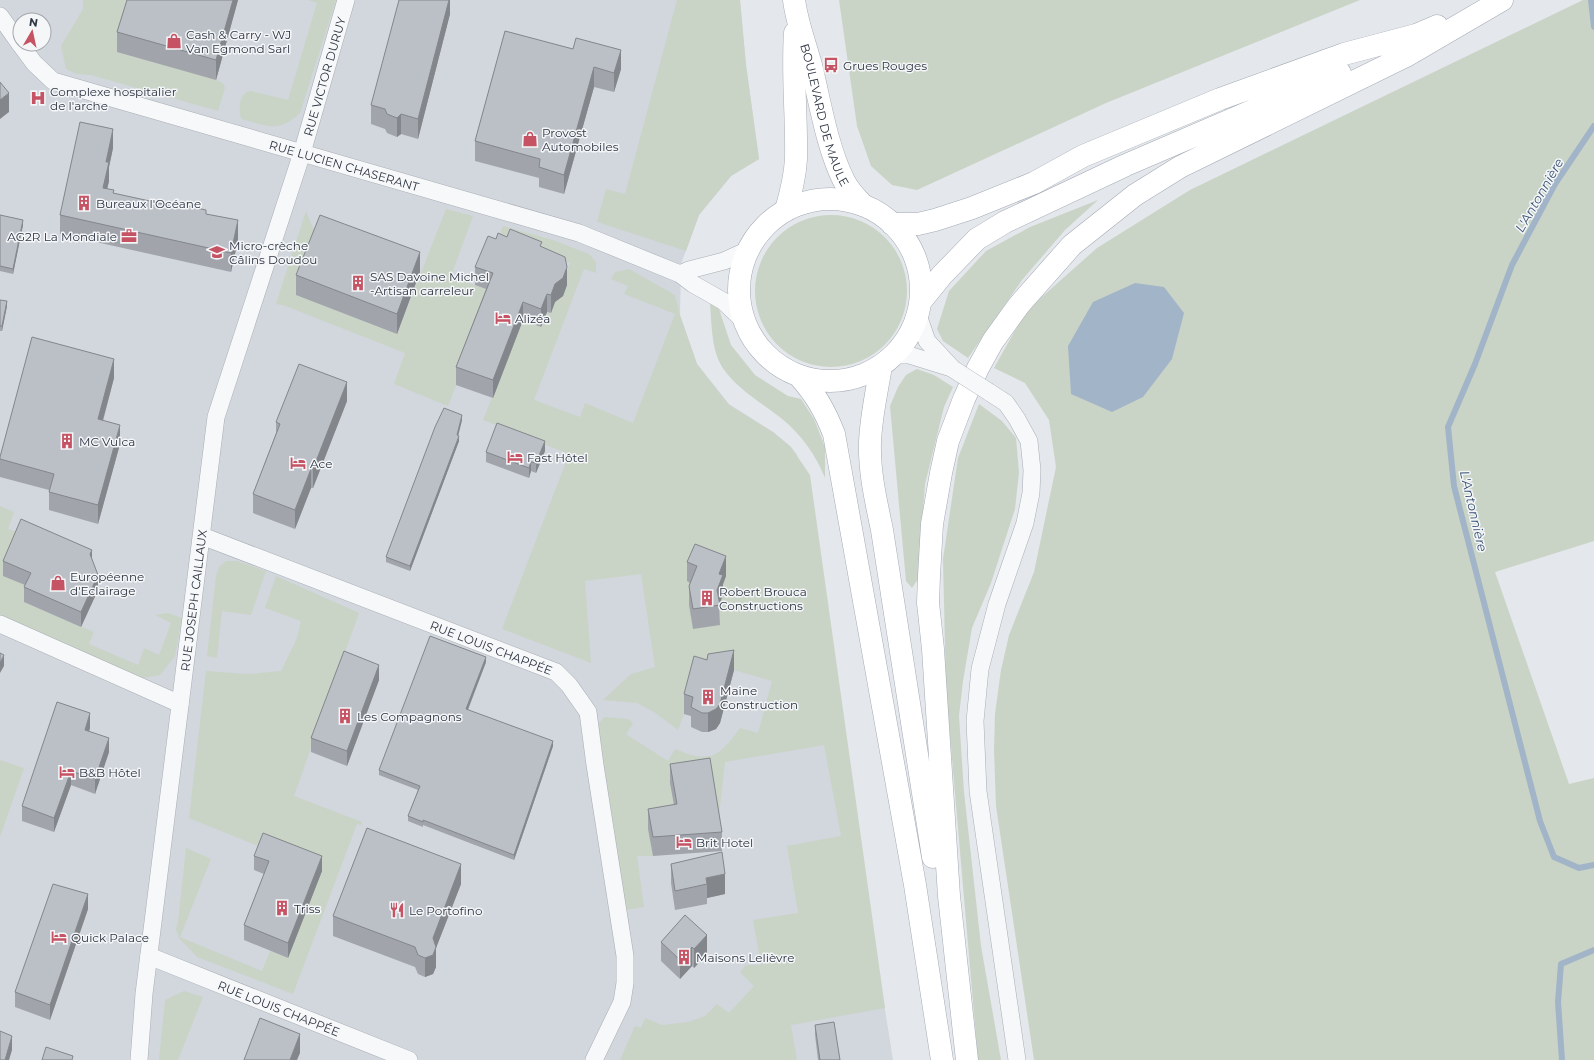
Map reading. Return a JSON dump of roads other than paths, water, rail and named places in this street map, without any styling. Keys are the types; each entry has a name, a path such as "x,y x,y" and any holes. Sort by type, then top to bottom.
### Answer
{"main road":[{"path":"919,308 921,280 916,259 906,240 892,224 878,213 863,205 841,200 818,200 807,202 786,210 764,227 748,250 741,267 738,285 739,303 744,321 756,345 768,358 799,376 820,381 841,381 862,376 888,360 906,341 919,308 942,275 977,239 1005,222 1126,165 1380,56 1416,35 1500,0"},
{"path":"966,1060 949,896 933,649 928,603 932,524 947,447 964,399 978,368 993,341 1020,305 1072,245 1135,195 1187,164 1406,56 1500,0"},
{"name":"BOULEVARD DE MAULE","path":"795,10 806,46 833,153 844,181 851,192 863,205"},
{"name":"BOULEVARD DE MAULE","path":"786,210 792,186 796,159 794,52 795,10"},
{"path":"892,224 918,224 972,208 1034,183 1083,156 1220,99 1344,54 1416,35"},
{"path":"888,360 874,404 870,443 872,483 884,545 966,1060"},
{"path":"799,376 818,399 834,434 915,885 942,1060"}],"street":[{"name":"RUE VICTOR DURUY","path":"302,153 346,0"},
{"name":"RUE LUCIEN CHASERANT","path":"0,16 12,33"},
{"name":"RUE LUCIEN CHASERANT","path":"26,52 34,63 53,81 579,233 680,274 723,301 744,321"},
{"name":"RUE JOSEPH CAILLAUX","path":"139,1060 149,956 216,417 302,153"},
{"path":"680,274 724,261 748,250"},
{"path":"919,308 927,341 953,369"},
{"path":"888,360 909,355 933,361 953,369 1006,403 1029,441 1032,470 1031,493 1025,523 997,604 980,669 975,721 978,791 1017,1060"},
{"name":"RUE LOUIS CHAPPÉE","path":"202,536 556,672 569,685 588,712 625,956 625,982 622,1002 594,1060"},
{"path":"0,624 180,704"},
{"name":"RUE LOUIS CHAPPÉE","path":"149,956 409,1060"}],"water":[{"path":"1135,283 1164,287 1184,313 1172,359 1143,397 1112,412 1071,394 1068,346 1093,302"}],"waterway":[{"name":"L'Antonnière","path":"1591,0 1594,27"},
{"name":"L'Antonnière","path":"1594,126 1555,184 1512,265 1475,364 1448,427 1454,486 1540,821 1554,857 1579,868 1594,865"},
{"name":"L'Antonnière","path":"1562,1060 1558,1002 1561,964 1594,950"}],"place":[{"name":"Cash & Carry - WJ Van Egmond Sarl","path":"174,41"},
{"name":"Grues Rouges","path":"831,65"},
{"name":"Complexe hospitalier de l'arche","path":"38,98"},
{"name":"Provost Automobiles","path":"530,139"},
{"name":"Bureaux l'Océane","path":"84,203"},
{"name":"AG2R La Mondiale","path":"129,236"},
{"name":"Micro-crèche Câlins Doudou","path":"217,252"},
{"name":"SAS Davoine Michel -Artisan carreleur","path":"358,283"},
{"name":"Alizéa","path":"503,318"},
{"name":"MC Vulca","path":"67,441"},
{"name":"Fast Hôtel","path":"515,457"},
{"name":"Ace","path":"298,463"},
{"name":"Européenne d'Eclairage","path":"58,583"},
{"name":"Robert Brouca Constructions","path":"707,598"},
{"name":"Maine Construction","path":"708,697"},
{"name":"Les Compagnons","path":"345,716"},
{"name":"B&B Hôtel","path":"67,772"},
{"name":"Brit Hotel","path":"684,842"},
{"name":"Triss","path":"282,908"},
{"name":"Le Portofino","path":"397,910"},
{"name":"Quick Palace","path":"59,937"},
{"name":"Maisons Lelièvre","path":"684,957"}]}
